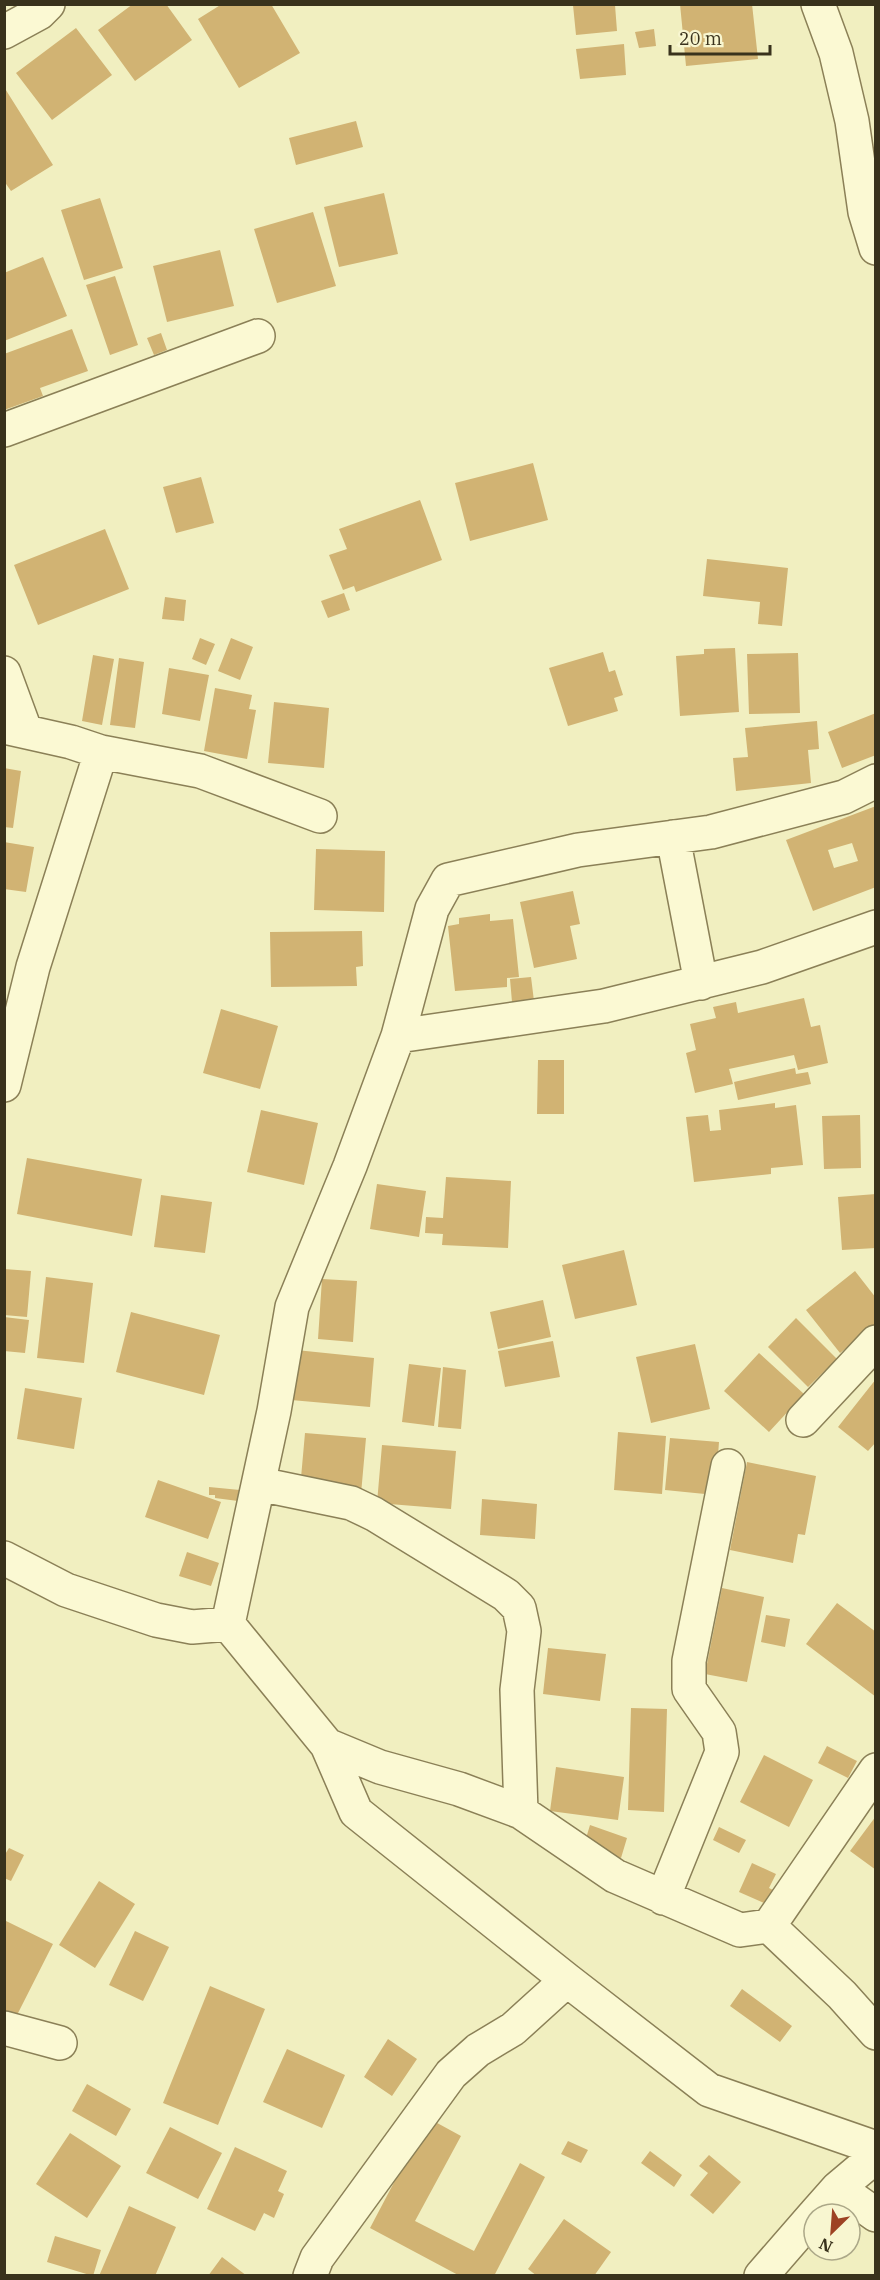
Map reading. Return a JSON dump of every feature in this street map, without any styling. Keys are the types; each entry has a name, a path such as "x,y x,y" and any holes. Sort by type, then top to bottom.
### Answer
{"street":[{"path":"4,32 39,13 48,4"},
{"path":"818,4 836,53 852,121 876,248"},
{"path":"4,430 258,336"},
{"path":"4,673 15,729 71,742 101,752 200,771 320,816"},
{"path":"4,1085 33,967 101,752"},
{"path":"228,1624 274,1411 292,1307 350,1166 398,1036 432,909 448,880 579,850 711,832 844,797 876,781"},
{"path":"673,837 701,983"},
{"path":"398,1036 604,1006 762,967 876,927"},
{"path":"803,1420 876,1342"},
{"path":"663,1898 722,1752 719,1732 689,1689 689,1661 728,1466"},
{"path":"258,1484 359,1506 506,1595 519,1608 524,1631 517,1690 521,1812"},
{"path":"4,1558 66,1590 156,1620 192,1627 228,1624"},
{"path":"228,1624 327,1745 356,1812 709,2090 876,2148"},
{"path":"327,1745 380,1767 459,1789 521,1812 615,1876 740,1930 769,1926 876,1770"},
{"path":"769,1926 842,1995 876,2033"},
{"path":"310,2276 317,2258 451,2074 478,2050 513,2029 567,1980"},
{"path":"4,2028 60,2043"},
{"path":"826,2202 838,2188 876,2156"},
{"path":"838,2188 876,2215"},
{"path":"761,2276 802,2229"}],"building":[{"path":"133,4 166,4 192,40 135,81 98,30"},
{"path":"222,4 271,4 300,53 239,88 198,19"},
{"path":"680,4 752,4 758,59 686,66"},
{"path":"573,5 615,5 617,31 576,35"},
{"path":"76,28 112,75 52,120 16,73"},
{"path":"654,29 656,46 639,48 635,32"},
{"path":"624,44 626,75 580,79 576,49"},
{"path":"4,87 53,165 11,191 4,181"},
{"path":"356,121 363,147 296,165 289,138"},
{"path":"384,193 398,254 339,267 324,207"},
{"path":"100,198 123,268 84,280 61,210"},
{"path":"313,212 336,286 277,303 254,229"},
{"path":"220,250 234,306 167,322 153,266"},
{"path":"43,257 67,316 4,341 4,273"},
{"path":"115,276 138,345 110,355 86,285"},
{"path":"72,329 88,371 40,388 43,396 4,410 4,354"},
{"path":"161,333 167,350 154,355 147,338"},
{"path":"533,463 548,520 470,541 455,483"},
{"path":"201,477 214,523 176,533 163,487"},
{"path":"420,500 442,560 356,592 354,586 343,590 329,555 347,549 339,529"},
{"path":"105,529 129,589 38,625 14,565"},
{"path":"707,559 788,568 782,626 758,624 760,602 703,596"},
{"path":"344,593 350,610 328,618 321,601"},
{"path":"165,597 186,600 184,621 162,619"},
{"path":"200,638 215,644 206,665 192,659"},
{"path":"231,638 253,647 240,680 218,671"},
{"path":"735,648 739,712 680,716 676,656 704,654 704,649"},
{"path":"603,652 609,672 615,670 623,695 614,698 618,711 568,726 549,668"},
{"path":"798,653 800,713 749,714 747,654"},
{"path":"93,655 114,659 102,725 82,721"},
{"path":"119,658 144,662 135,728 110,725"},
{"path":"169,668 209,675 200,721 162,714"},
{"path":"215,688 252,695 249,709 256,710 247,759 204,751"},
{"path":"274,702 329,708 324,768 268,763"},
{"path":"876,713 876,755 842,768 828,732"},
{"path":"817,721 819,749 808,750 811,783 736,791 733,758 748,757 745,728"},
{"path":"4,768 21,771 13,828 4,827"},
{"path":"876,806 876,887 813,911 786,840","holes":["852,843 858,861 834,868 828,850"]},
{"path":"4,842 34,847 26,892 4,889"},
{"path":"316,849 385,851 384,912 314,910"},
{"path":"573,891 580,924 570,926 577,959 534,968 520,902"},
{"path":"490,914 490,921 513,919 519,977 507,978 507,987 455,991 448,926 459,924 459,918"},
{"path":"362,931 363,966 356,967 357,986 271,987 270,932"},
{"path":"531,977 534,1001 512,1002 510,979"},
{"path":"804,998 811,1027 820,1025 828,1063 798,1070 794,1055 729,1069 733,1084 695,1093 686,1053 696,1050 690,1024 716,1018 713,1007 736,1002 738,1013"},
{"path":"221,1009 278,1026 260,1089 203,1073"},
{"path":"538,1060 564,1060 564,1114 537,1114"},
{"path":"795,1068 796,1074 808,1072 811,1084 738,1100 734,1082"},
{"path":"775,1103 775,1108 796,1105 803,1165 771,1168 771,1174 694,1182 686,1117 708,1115 710,1131 721,1130 719,1110"},
{"path":"261,1110 318,1123 304,1185 247,1172"},
{"path":"860,1115 861,1168 824,1169 822,1116"},
{"path":"27,1158 142,1179 132,1236 17,1214"},
{"path":"446,1177 511,1181 508,1248 442,1245 443,1234 425,1233 426,1217 443,1218"},
{"path":"377,1184 426,1191 419,1237 370,1229"},
{"path":"876,1194 876,1248 842,1250 838,1197"},
{"path":"161,1195 212,1202 205,1253 154,1247"},
{"path":"624,1250 637,1305 575,1319 562,1265"},
{"path":"4,1269 31,1271 27,1317 4,1315"},
{"path":"855,1271 876,1298 876,1325 840,1353 806,1310"},
{"path":"46,1277 93,1283 84,1363 37,1358"},
{"path":"322,1279 357,1281 353,1342 318,1339"},
{"path":"543,1300 551,1337 498,1349 490,1312"},
{"path":"131,1312 220,1335 204,1395 116,1372"},
{"path":"4,1317 29,1320 25,1353 4,1351"},
{"path":"796,1318 837,1359 808,1387 768,1347"},
{"path":"553,1341 560,1377 505,1387 498,1351"},
{"path":"695,1344 710,1409 651,1423 636,1357"},
{"path":"296,1350 374,1358 370,1407 291,1400"},
{"path":"759,1353 804,1394 769,1432 724,1391"},
{"path":"409,1364 441,1368 434,1426 402,1422"},
{"path":"443,1367 466,1370 461,1429 438,1427"},
{"path":"876,1379 876,1442 868,1451 838,1427"},
{"path":"25,1388 82,1398 74,1449 17,1439"},
{"path":"618,1432 666,1436 662,1494 614,1490"},
{"path":"305,1433 366,1438 361,1494 300,1489"},
{"path":"670,1438 719,1442 715,1495 665,1490"},
{"path":"382,1445 456,1451 451,1509 377,1503"},
{"path":"747,1462 816,1476 805,1535 798,1534 793,1563 730,1550"},
{"path":"158,1480 221,1502 208,1539 145,1517"},
{"path":"209,1487 240,1490 238,1501 215,1498 215,1495 209,1495"},
{"path":"482,1499 537,1504 535,1539 480,1535"},
{"path":"187,1552 219,1563 211,1586 179,1576"},
{"path":"722,1588 764,1597 747,1682 705,1674"},
{"path":"837,1603 876,1632 876,1697 806,1644"},
{"path":"766,1615 790,1619 785,1647 761,1642"},
{"path":"548,1648 606,1654 600,1701 543,1694"},
{"path":"631,1708 667,1709 664,1812 628,1810"},
{"path":"827,1746 857,1761 848,1778 818,1763"},
{"path":"764,1755 813,1780 789,1827 740,1802"},
{"path":"556,1767 624,1777 618,1820 550,1811"},
{"path":"876,1816 876,1870 850,1851"},
{"path":"590,1825 627,1838 621,1858 584,1845"},
{"path":"719,1827 746,1840 739,1853 713,1840"},
{"path":"9,1848 24,1855 11,1881 4,1878 4,1856"},
{"path":"752,1863 776,1874 769,1888 777,1892 771,1906 739,1892"},
{"path":"99,1881 135,1904 95,1968 59,1945"},
{"path":"4,1920 53,1944 16,2017 4,2012"},
{"path":"135,1931 169,1947 143,2001 109,1985"},
{"path":"210,1986 265,2009 218,2125 163,2103"},
{"path":"742,1989 792,2026 780,2042 730,2006"},
{"path":"388,2039 417,2059 392,2096 364,2077"},
{"path":"287,2049 345,2075 322,2128 263,2102"},
{"path":"87,2084 131,2109 116,2136 72,2111"},
{"path":"428,2118 461,2136 415,2221 474,2251 520,2163 545,2177 494,2276 460,2276 370,2228"},
{"path":"170,2127 222,2153 198,2199 146,2173"},
{"path":"70,2133 121,2166 87,2218 36,2184"},
{"path":"568,2141 588,2150 581,2163 561,2154"},
{"path":"235,2147 287,2171 278,2191 284,2194 274,2218 264,2213 255,2231 207,2209"},
{"path":"650,2151 682,2175 674,2187 641,2163"},
{"path":"709,2155 741,2182 713,2214 690,2195 708,2173 699,2166"},
{"path":"129,2206 176,2227 155,2276 99,2276"},
{"path":"564,2219 611,2252 594,2276 537,2276 528,2269"},
{"path":"55,2236 101,2250 93,2276 47,2262"},
{"path":"222,2257 247,2276 208,2276"}]}
